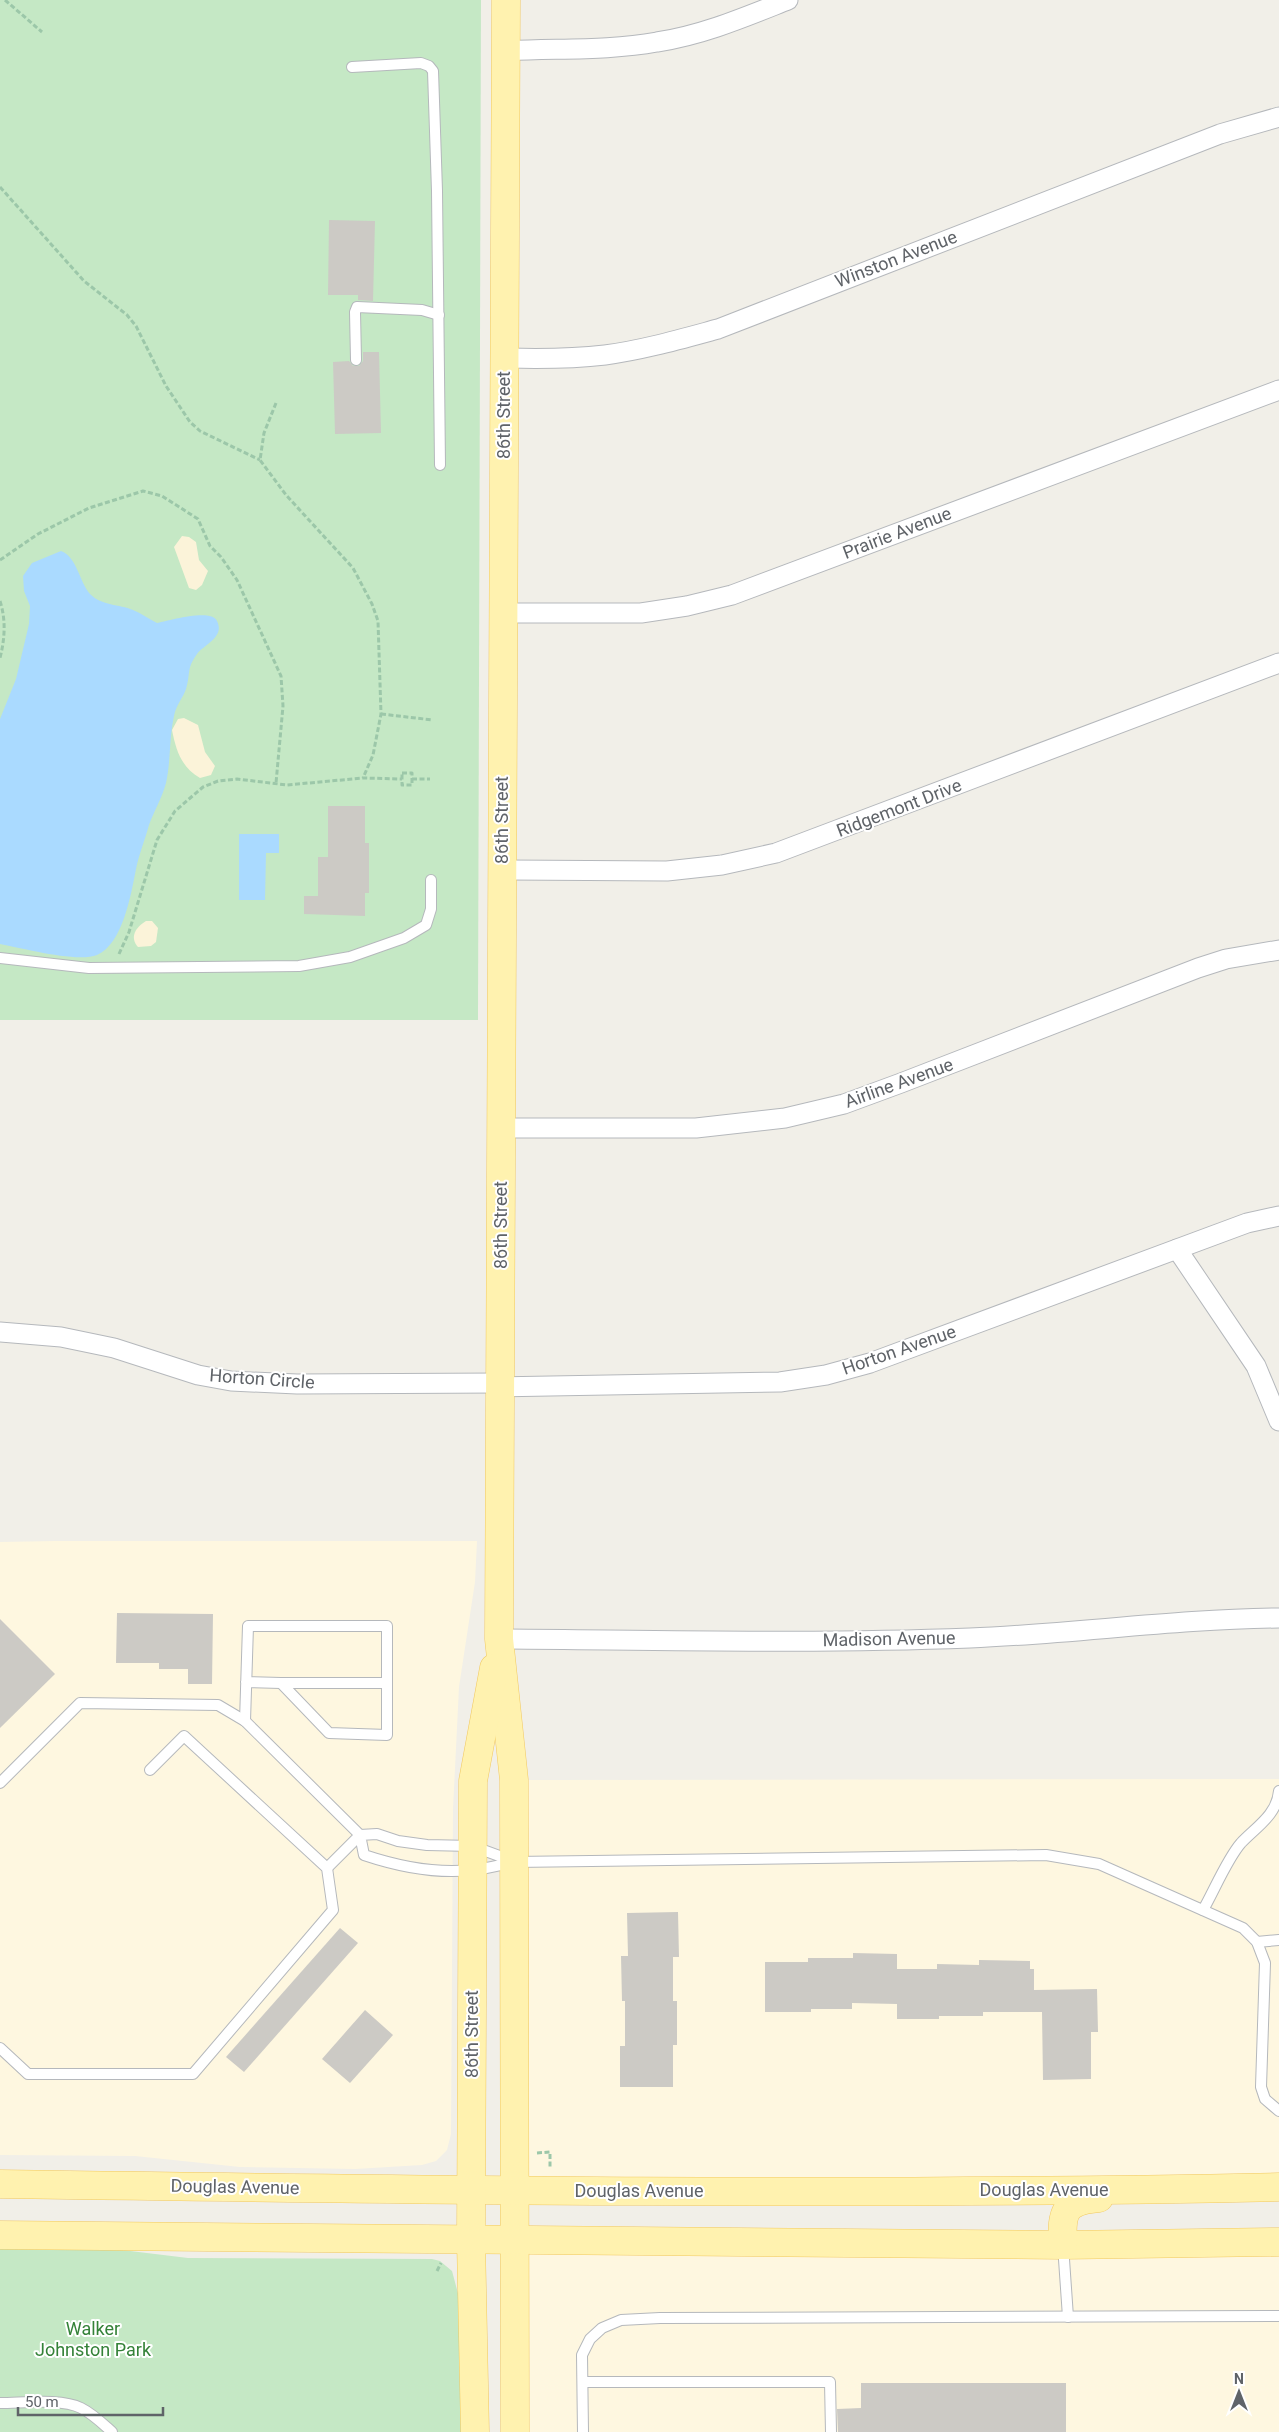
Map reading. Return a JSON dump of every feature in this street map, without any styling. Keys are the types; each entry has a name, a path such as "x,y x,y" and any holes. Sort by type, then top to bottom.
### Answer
{"main road":[{"name":"86th Street","path":"506,0 499,1639 514,1780 513,2241 515,2432"},
{"name":"86th Street","path":"475,2432 472,2241 473,1781 499,1639"},
{"name":"Douglas Avenue","path":"0,2184 472,2191 1196,2189 1279,2187"},
{"path":"1063,2245 1062,2221 1068,2206 1081,2200 1174,2196 1196,2189"},
{"path":"0,2235 472,2241 1063,2245 1279,2242"}],"street":[{"path":"505,51 620,47 658,42 722,26 788,0"},
{"name":"Winston Avenue","path":"504,358 548,359 605,355 662,344 718,329 1220,134 1279,117"},
{"name":"Prairie Avenue","path":"503,613 642,613 687,606 732,595 1279,390"},
{"name":"Ridgemont Drive","path":"502,870 667,871 722,864 776,853 1279,663"},
{"name":"Airline Avenue","path":"501,1128 696,1128 785,1118 844,1104 1198,968 1226,959 1279,950"},
{"name":"Horton Avenue","path":"500,1385 735,1384 780,1382 826,1374 870,1363 1247,1223 1279,1216"},
{"path":"1177,1249 1256,1366 1279,1422"},
{"name":"Horton Circle","path":"0,1332 61,1337 105,1346 198,1375 231,1381 297,1384 500,1385"},
{"name":"Madison Avenue","path":"499,1639 906,1640 1006,1636 1224,1619 1279,1618"}],"lane":[{"path":"352,67 421,63 429,66 433,71 439,315 440,465"},
{"path":"356,360 355,312 357,307 402,308 439,315"},
{"path":"0,958 32,963 104,968 299,966 350,956 404,938 426,925 431,909 430,880"},
{"path":"245,1721 248,1626 387,1626 387,1735 329,1732 281,1683"},
{"path":"246,1682 387,1683"},
{"path":"0,1783 80,1704 218,1705 245,1721 360,1835 364,1854 388,1862 417,1867 472,1858 514,1862"},
{"path":"0,2048 28,2074 193,2074 333,1910 327,1868 184,1736 150,1770"},
{"path":"1203,1910 1241,1844 1258,1829 1274,1809 1279,1792"},
{"path":"327,1868 360,1835 377,1834 398,1841 427,1845 472,1858 514,1862 1064,1856 1099,1864 1243,1928 1257,1942 1265,1963 1261,2087 1265,2099 1279,2111"},
{"path":"1257,1942 1279,1940"},
{"path":"1063,2245 1068,2317"},
{"path":"583,2432 582,2355 590,2339 602,2328 621,2320 660,2318 1279,2316"},
{"path":"583,2382 830,2382 831,2432"},
{"path":"0,2403 60,2403 79,2407 112,2432"}],"path":[{"path":"5,0 42,32"},
{"path":"0,187 84,281 127,314 136,326 166,386 190,422 200,431 260,460 286,495 353,568 372,604 378,620 381,714 373,755 363,778"},
{"path":"260,460 264,433 276,403"},
{"path":"0,560 15,548 89,508 143,491 162,496 198,519 210,546 221,557 237,580 281,676 283,706 276,783"},
{"path":"0,601 4,614 4,640 0,658"},
{"path":"381,714 433,720"},
{"path":"104,968 119,956 129,932 157,840 175,811 203,787 218,781 237,779 287,785 363,778 402,779 402,773 412,773 412,779 430,779"},
{"path":"437,2271 442,2262"}],"shaded area":[{"path":"477,1541 475,1582 459,1687 453,1809 451,2134 447,2150 436,2161 422,2165 355,2169 240,2167 135,2156 0,2155 0,1542"},
{"path":"1279,1779 1279,2187 513,2191 514,1780"},
{"path":"513,2241 1279,2242 1279,2432 515,2432"}],"green space":[{"path":"0,0 481,0 478,1020 0,1020"},
{"name":"Walker Johnston Park","path":"0,2246 89,2246 188,2258 432,2259 440,2261 452,2271 460,2301 461,2432 0,2432"}],"sand":[{"path":"182,536 189,537 196,542 199,560 208,571 202,585 196,590 189,588 174,547"},
{"path":"184,718 198,725 205,752 215,766 211,775 200,778 188,769 180,757 172,730 178,719"},
{"path":"146,921 152,921 158,928 156,942 151,946 138,947 134,936 139,926"}],"water":[{"path":"61,551 71,558 86,589 100,601 128,608 157,623 198,615 213,617 219,627 213,640 200,650 194,659 190,667 186,689 175,712 166,783 140,852 128,904 119,930 106,949 97,955 88,957 63,956 0,944 0,719 16,679 29,624 30,606 24,591 23,576 32,563"},
{"path":"239,834 279,834 279,853 266,853 265,900 239,900"}],"building":[{"path":"329,220 375,221 373,301 358,300 358,295 328,295"},
{"path":"363,352 379,352 381,433 335,434 333,362 349,361 353,366 359,366 363,361"},
{"path":"328,806 365,806 365,843 369,843 369,893 365,893 365,916 304,914 304,896 318,896 318,857 328,857"},
{"path":"117,1613 213,1614 212,1684 188,1684 188,1669 159,1669 159,1663 116,1663"},
{"path":"0,1619 55,1674 0,1728"},
{"path":"678,1912 679,1957 673,1957 673,2001 677,2001 677,2045 673,2045 673,2087 620,2087 620,2046 625,2046 625,2001 622,2001 621,1956 628,1956 627,1913"},
{"path":"340,1928 358,1943 244,2072 226,2057"},
{"path":"853,1953 897,1954 897,1969 937,1969 937,1964 979,1965 979,1960 1030,1961 1030,1969 1034,1969 1034,1990 1097,1989 1098,2032 1091,2032 1091,2079 1043,2080 1042,2012 983,2012 983,2016 939,2016 939,2019 897,2019 897,2004 852,2003 852,2009 811,2009 811,2012 765,2012 765,1962 808,1962 808,1958 853,1958"},
{"path":"365,2010 393,2035 350,2083 322,2059"},
{"path":"861,2383 1066,2383 1066,2432 838,2432 837,2409 861,2408"}]}
